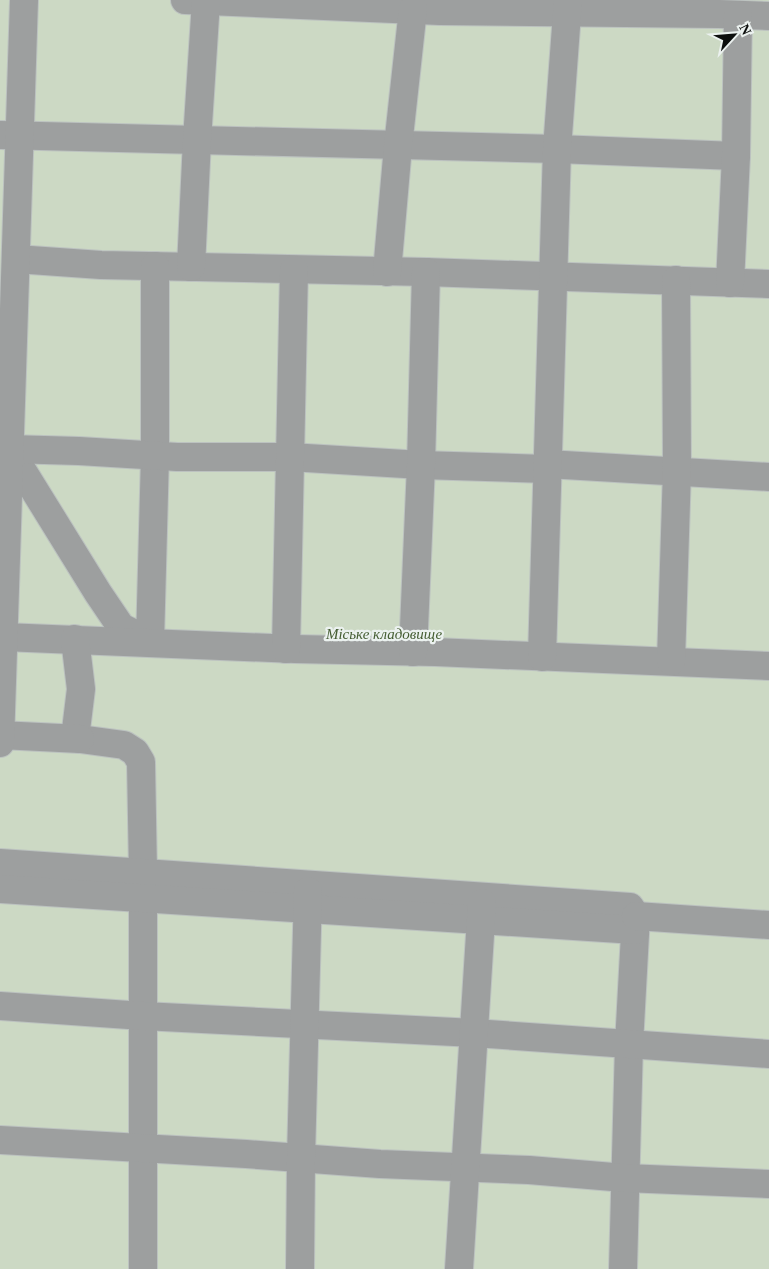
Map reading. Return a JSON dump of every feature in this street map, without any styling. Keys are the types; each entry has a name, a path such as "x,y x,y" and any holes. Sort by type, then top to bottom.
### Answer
{"lane":[{"path":"0,743 5,539 16,259 9,136 24,0"},
{"path":"191,267 197,140 196,0 303,3 413,10 440,5 726,9 769,16"},
{"path":"542,657 546,466 557,149 568,6"},
{"path":"726,9 736,156 730,283"},
{"path":"387,272 413,10"},
{"path":"9,136 557,149 736,156"},
{"path":"16,259 101,265 426,272 552,278 769,284"},
{"path":"150,642 154,456 155,266"},
{"path":"286,648 294,270"},
{"path":"414,652 426,272"},
{"path":"671,661 677,470 676,280"},
{"path":"9,449 177,458 290,457 421,465 677,470 769,476"},
{"path":"9,449 121,627 150,642"},
{"path":"4,637 769,666"},
{"path":"75,640 81,689 76,730 80,739"},
{"path":"0,735 80,739 124,745 134,752 141,762 143,885 143,1269"},
{"path":"0,863 143,885 482,908 630,907 635,923 628,1044 623,1269"},
{"path":"0,889 143,885"},
{"path":"300,1269 308,896"},
{"path":"459,1269 482,908"},
{"path":"635,923 769,925"},
{"path":"0,1006 143,1016 474,1033 769,1054"},
{"path":"0,1140 380,1164 529,1170 625,1178 769,1184"}],"green space":[{"name":"Міське кладовище","path":"0,0 769,0 769,1269 0,1269"}]}
